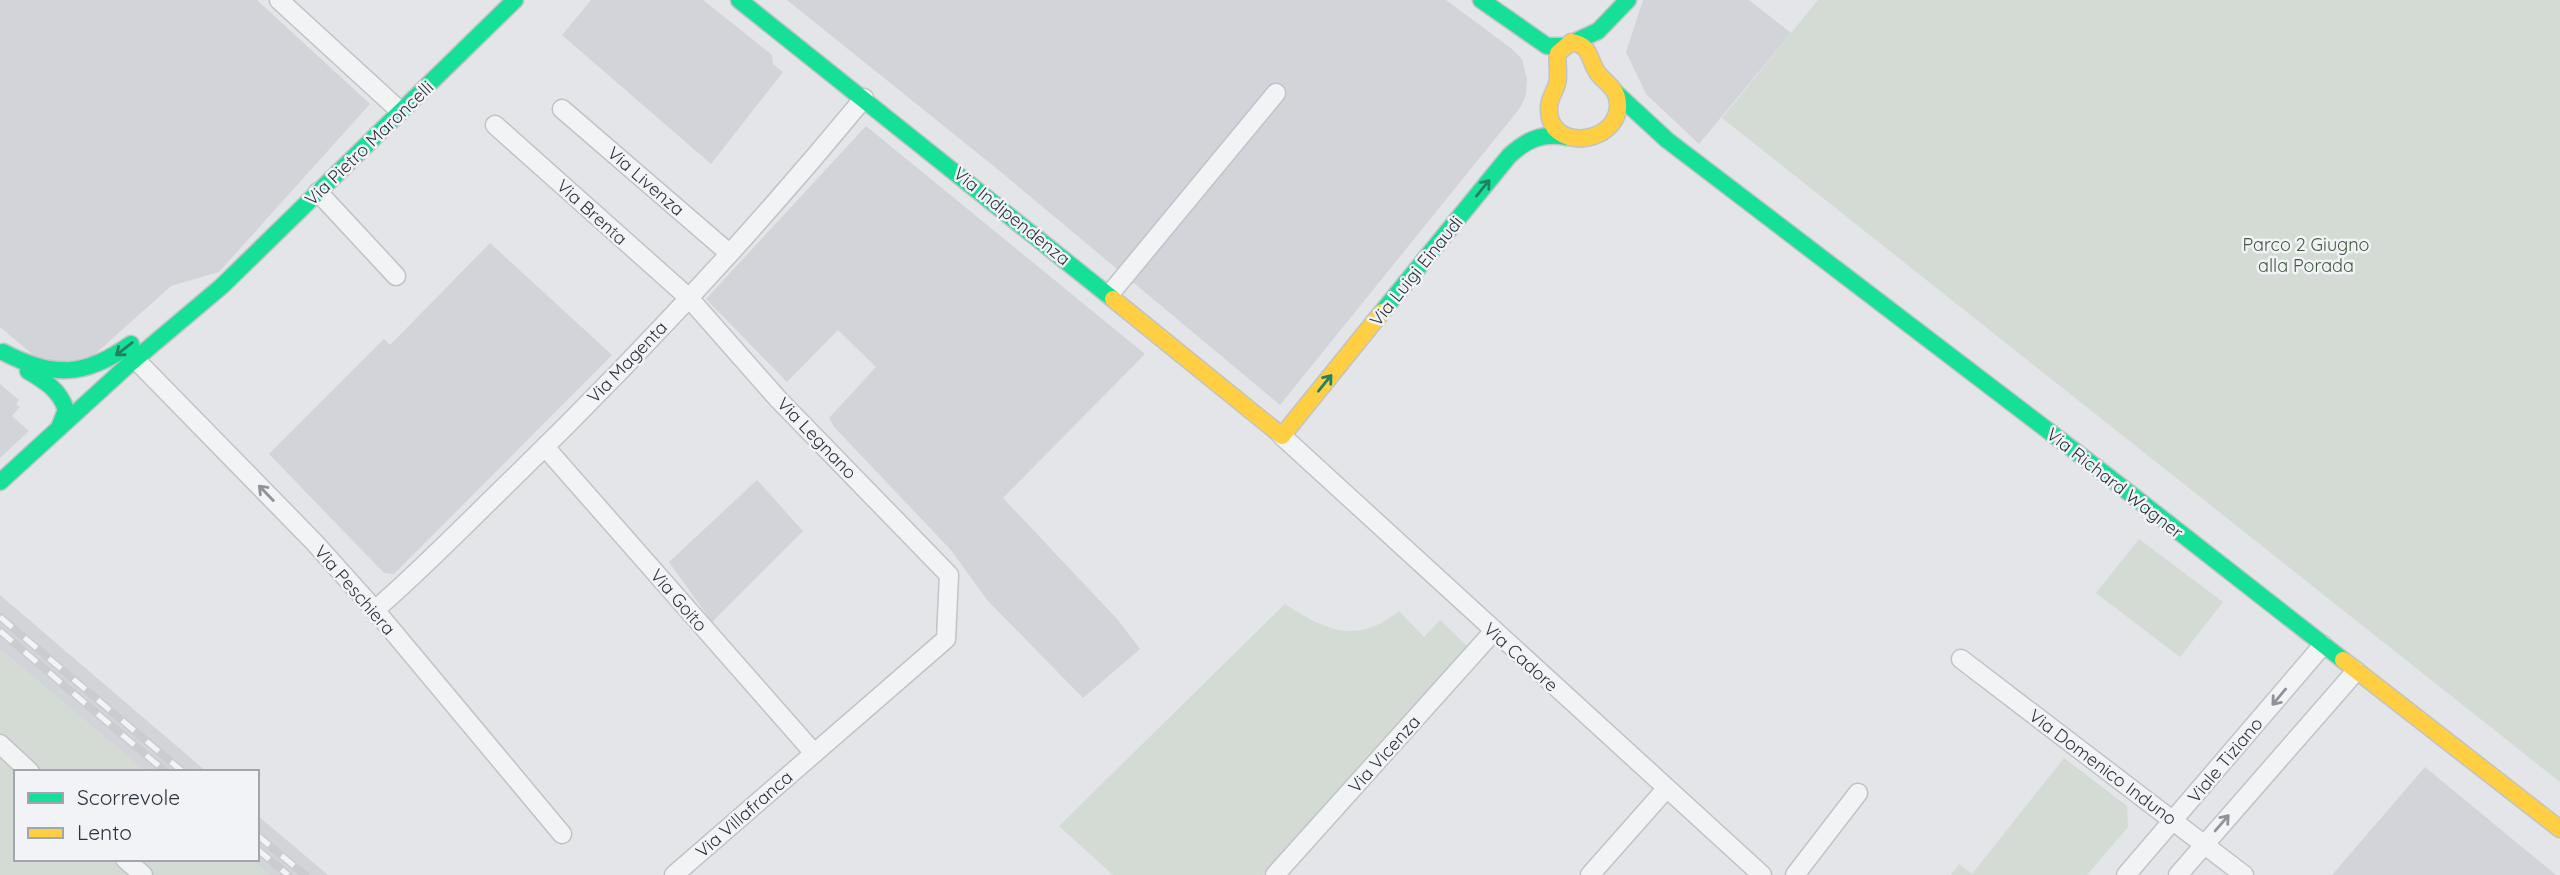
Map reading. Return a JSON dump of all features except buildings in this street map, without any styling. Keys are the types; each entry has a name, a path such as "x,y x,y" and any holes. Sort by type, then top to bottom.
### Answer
{"street":[{"path":"279,0 400,111"},
{"name":"Via Pietro Maroncelli","path":"52,416 135,359 222,286 515,0"},
{"name":"Via Indipendenza","path":"739,0 1282,436"},
{"path":"1481,0 1540,42 1553,47 1587,39 1611,22 1628,0"},
{"path":"1597,137 1606,131 1615,119 1618,104 1603,59 1611,22"},
{"path":"1567,137 1551,122 1548,108 1558,78 1556,56 1568,44"},
{"name":"Via Richard Wagner","path":"1568,44 1588,50 1597,71 1612,89 1667,140 2116,482 2560,829"},
{"path":"1109,295 1276,93"},
{"name":"Via Magenta","path":"375,610 545,447 689,298 864,98"},
{"name":"Via Livenza","path":"562,109 729,253"},
{"name":"Via Brenta","path":"495,125 689,298"},
{"name":"Via Richard Wagner","path":"1597,137 1628,132 1667,140"},
{"name":"Via Luigi Einaudi","path":"1282,436 1509,156 1522,144 1545,134 1578,140 1597,137"},
{"path":"318,192 396,276"},
{"name":"Via Pietro Maroncelli","path":"2,351 38,370 55,373 88,369 108,362 169,316 222,286"},
{"name":"Via Legnano","path":"689,298 778,399 949,575"},
{"path":"0,482 36,449 52,416 35,381 2,351"},
{"name":"Via Peschiera","path":"135,359 314,542 375,610 562,834"},
{"path":"19,365 51,386 62,397 66,410 52,416"},
{"name":"Via Cadore","path":"1282,436 1493,632 1762,875"},
{"name":"Via Goito","path":"545,447 814,753"},
{"name":"Via Villafranca","path":"674,875 946,639 949,575"},
{"name":"Via Vicenza","path":"1275,875 1493,632"},
{"name":"Viale Tiziano","path":"2126,875 2323,645"},
{"name":"Via Domenico Induno","path":"1962,659 2244,875"},
{"path":"2178,875 2356,671"},
{"path":"0,744 28,770"},
{"path":"1590,875 1665,789"},
{"path":"1794,875 1858,793"},
{"path":"127,861 143,875"}],"shaded area":[{"path":"0,0 257,0 370,104 219,272 171,286 94,355 66,363 33,355 0,327"},
{"path":"591,0 703,0 772,55 773,64 783,72 711,164 562,35"},
{"path":"787,0 1446,0 1522,59 1527,79 1526,95 1520,108 1280,405 996,168"},
{"path":"1643,0 1749,0 1791,33 1699,144 1646,94 1626,52"},
{"path":"866,126 1145,354 1003,498 1118,620 1140,649 1083,698 988,601 950,549 834,427 829,418 876,367 838,330 787,382 706,299"},
{"path":"490,243 612,355 394,574 384,573 269,454 384,339 390,345"},
{"path":"0,384 19,400 16,404 20,407 12,416 29,431 0,458"},
{"path":"757,480 803,531 712,622 669,562"},
{"path":"0,595 205,770 144,770 0,649"},
{"path":"2425,767 2556,875 2332,875"},
{"path":"259,817 328,875 269,875 252,861 259,861"}],"green space":[{"name":"Parco 2 Giugno alla Porada","path":"1818,0 2560,0 2560,782 1722,118"},
{"path":"2139,539 2223,602 2180,657 2096,593"},
{"path":"1285,604 1314,621 1342,630 1369,628 1384,622 1399,611 1424,637 1440,620 1467,646 1263,875 1113,875 1059,826"},
{"path":"0,649 144,770 14,770 14,861 252,861 269,875 0,875"},
{"path":"2064,758 2127,806 2128,827 2087,875 1951,875 1959,864 1972,874"}],"railway":[{"path":"0,617 181,770"},
{"path":"0,631 164,770"},
{"path":"259,837 305,875"},
{"path":"259,851 288,875"}],"traffic: fast":[{"path":"0,482 126,367 222,286 515,0"},
{"path":"739,0 1113,299"},
{"path":"1481,0 1547,46 1562,46"},
{"path":"1574,42 1598,31 1628,0"},
{"path":"1615,92 1667,140 2105,474 2343,660"},
{"path":"1382,312 1509,156 1535,139 1567,137"},
{"path":"3,352 38,366 68,370 99,363 131,344"},
{"path":"28,371 40,378 60,397 66,410 59,428"}],"traffic: slow":[{"path":"1571,42 1586,49 1597,72 1617,97 1617,112 1611,124 1601,133 1588,138 1574,138 1562,134 1553,124 1549,110 1558,80 1558,53 1571,42"},
{"path":"1113,299 1282,436 1382,312"},
{"path":"2343,660 2560,829"}]}
